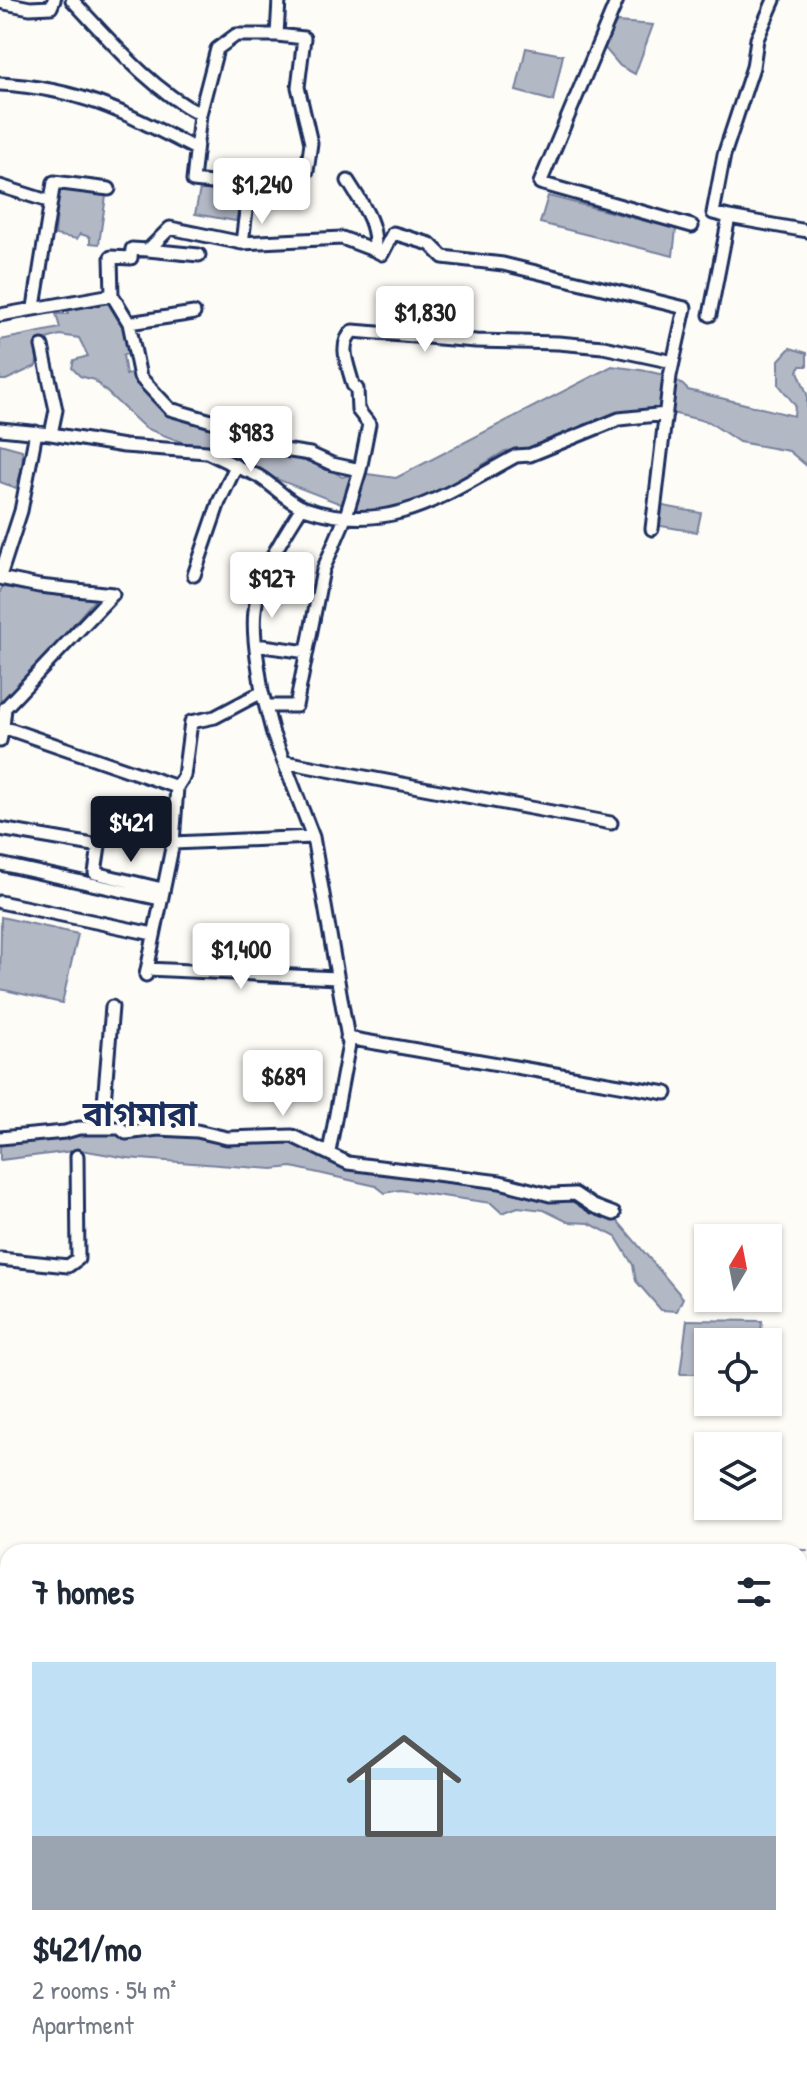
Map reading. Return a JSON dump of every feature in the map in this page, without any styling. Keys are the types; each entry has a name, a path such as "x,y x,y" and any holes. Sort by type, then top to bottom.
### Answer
{"street":[{"path":"0,2 30,8 51,7 54,0"},
{"path":"72,0 133,64 186,107 200,114"},
{"path":"277,35 279,0"},
{"path":"617,0 540,183 692,226"},
{"path":"774,0 757,39 753,67 724,155 713,213 807,231"},
{"path":"242,243 249,187 193,181 200,114 217,49 236,35 304,38 298,87 311,143 307,171"},
{"path":"0,84 43,86 85,97 122,111 196,149"},
{"path":"348,181 370,219 376,240 374,250"},
{"path":"34,307 54,182 109,189"},
{"path":"0,186 51,202"},
{"path":"710,315 729,217"},
{"path":"148,250 170,228 242,243 342,238 382,254 393,233 430,244 443,257 503,264 685,308 670,376 652,529"},
{"path":"199,255 132,249 131,258 111,257 112,295 129,323 140,377 170,409 232,427 284,450 310,454 360,471"},
{"path":"0,315 112,295"},
{"path":"129,323 194,313"},
{"path":"266,706 296,706 323,570 347,513 360,471 369,424 358,410 357,389 353,385 344,347 346,337 353,331 603,347 673,362"},
{"path":"42,346 56,410 51,434"},
{"path":"0,429 124,446 207,452 259,476 302,507 389,517 431,501 516,456 530,455 619,419 666,413"},
{"path":"0,741 5,708 113,594 39,586 0,577 21,511 36,432"},
{"path":"194,575 219,502 236,466"},
{"path":"302,507 278,546 260,587 255,610 256,645 266,706 313,837 347,1038 344,1082 329,1152"},
{"path":"256,645 307,652"},
{"path":"262,692 215,717 191,722 184,776 177,787 173,843 146,972 337,978"},
{"path":"3,727 177,787"},
{"path":"285,762 611,823"},
{"path":"0,829 99,846 95,873 161,894"},
{"path":"173,843 313,837"},
{"path":"0,864 161,894"},
{"path":"0,902 153,934"},
{"path":"102,1127 112,1007"},
{"path":"347,1038 666,1093"},
{"path":"0,1138 102,1127 120,1128 126,1133 158,1129 197,1131 227,1138 292,1136 359,1165 500,1182 550,1195 575,1194 593,1206 614,1214"},
{"path":"0,1259 68,1266 78,1259 77,1156"}],"shaded area":[{"path":"617,22 653,25 635,74 620,66 603,46"},
{"path":"526,48 563,55 553,101 516,91"},
{"path":"204,186 243,189 236,221 195,214 200,189"},
{"path":"59,189 106,196 99,244 90,243 90,237 80,234 77,239 55,235"},
{"path":"548,196 676,229 673,256 540,223"},
{"path":"112,299 134,353 123,355 126,375 136,373 146,392 173,415 311,457 342,477 360,473 396,478 612,366 663,375 688,390 794,416 795,405 779,385 779,360 790,348 807,353 807,366 800,366 798,371 807,394 807,466 789,451 739,442 709,422 655,409 619,413 532,448 505,451 430,497 395,509 359,511 145,428 94,380 80,376 72,368 74,360 88,356 79,338 60,335 40,341 36,366 0,380 0,340 60,328 56,314 68,314 68,305"},
{"path":"0,444 22,450 23,466 16,488 0,482"},
{"path":"658,505 701,513 697,532 655,525"},
{"path":"2,587 97,597 0,709 0,592"},
{"path":"1,917 78,934 62,1003 0,989"},
{"path":"69,1134 198,1136 246,1143 278,1138 300,1142 322,1156 547,1197 574,1197 616,1219 683,1298 677,1311 661,1310 636,1281 633,1265 616,1237 589,1223 568,1222 544,1210 518,1207 502,1213 491,1203 400,1190 385,1193 376,1186 292,1167 273,1169 127,1158 81,1150 0,1160 0,1141"},
{"path":"687,1320 762,1321 761,1328 694,1328 694,1374 680,1374"}],"district":[{"name":"বাগমারা","path":"140,1114"}]}
